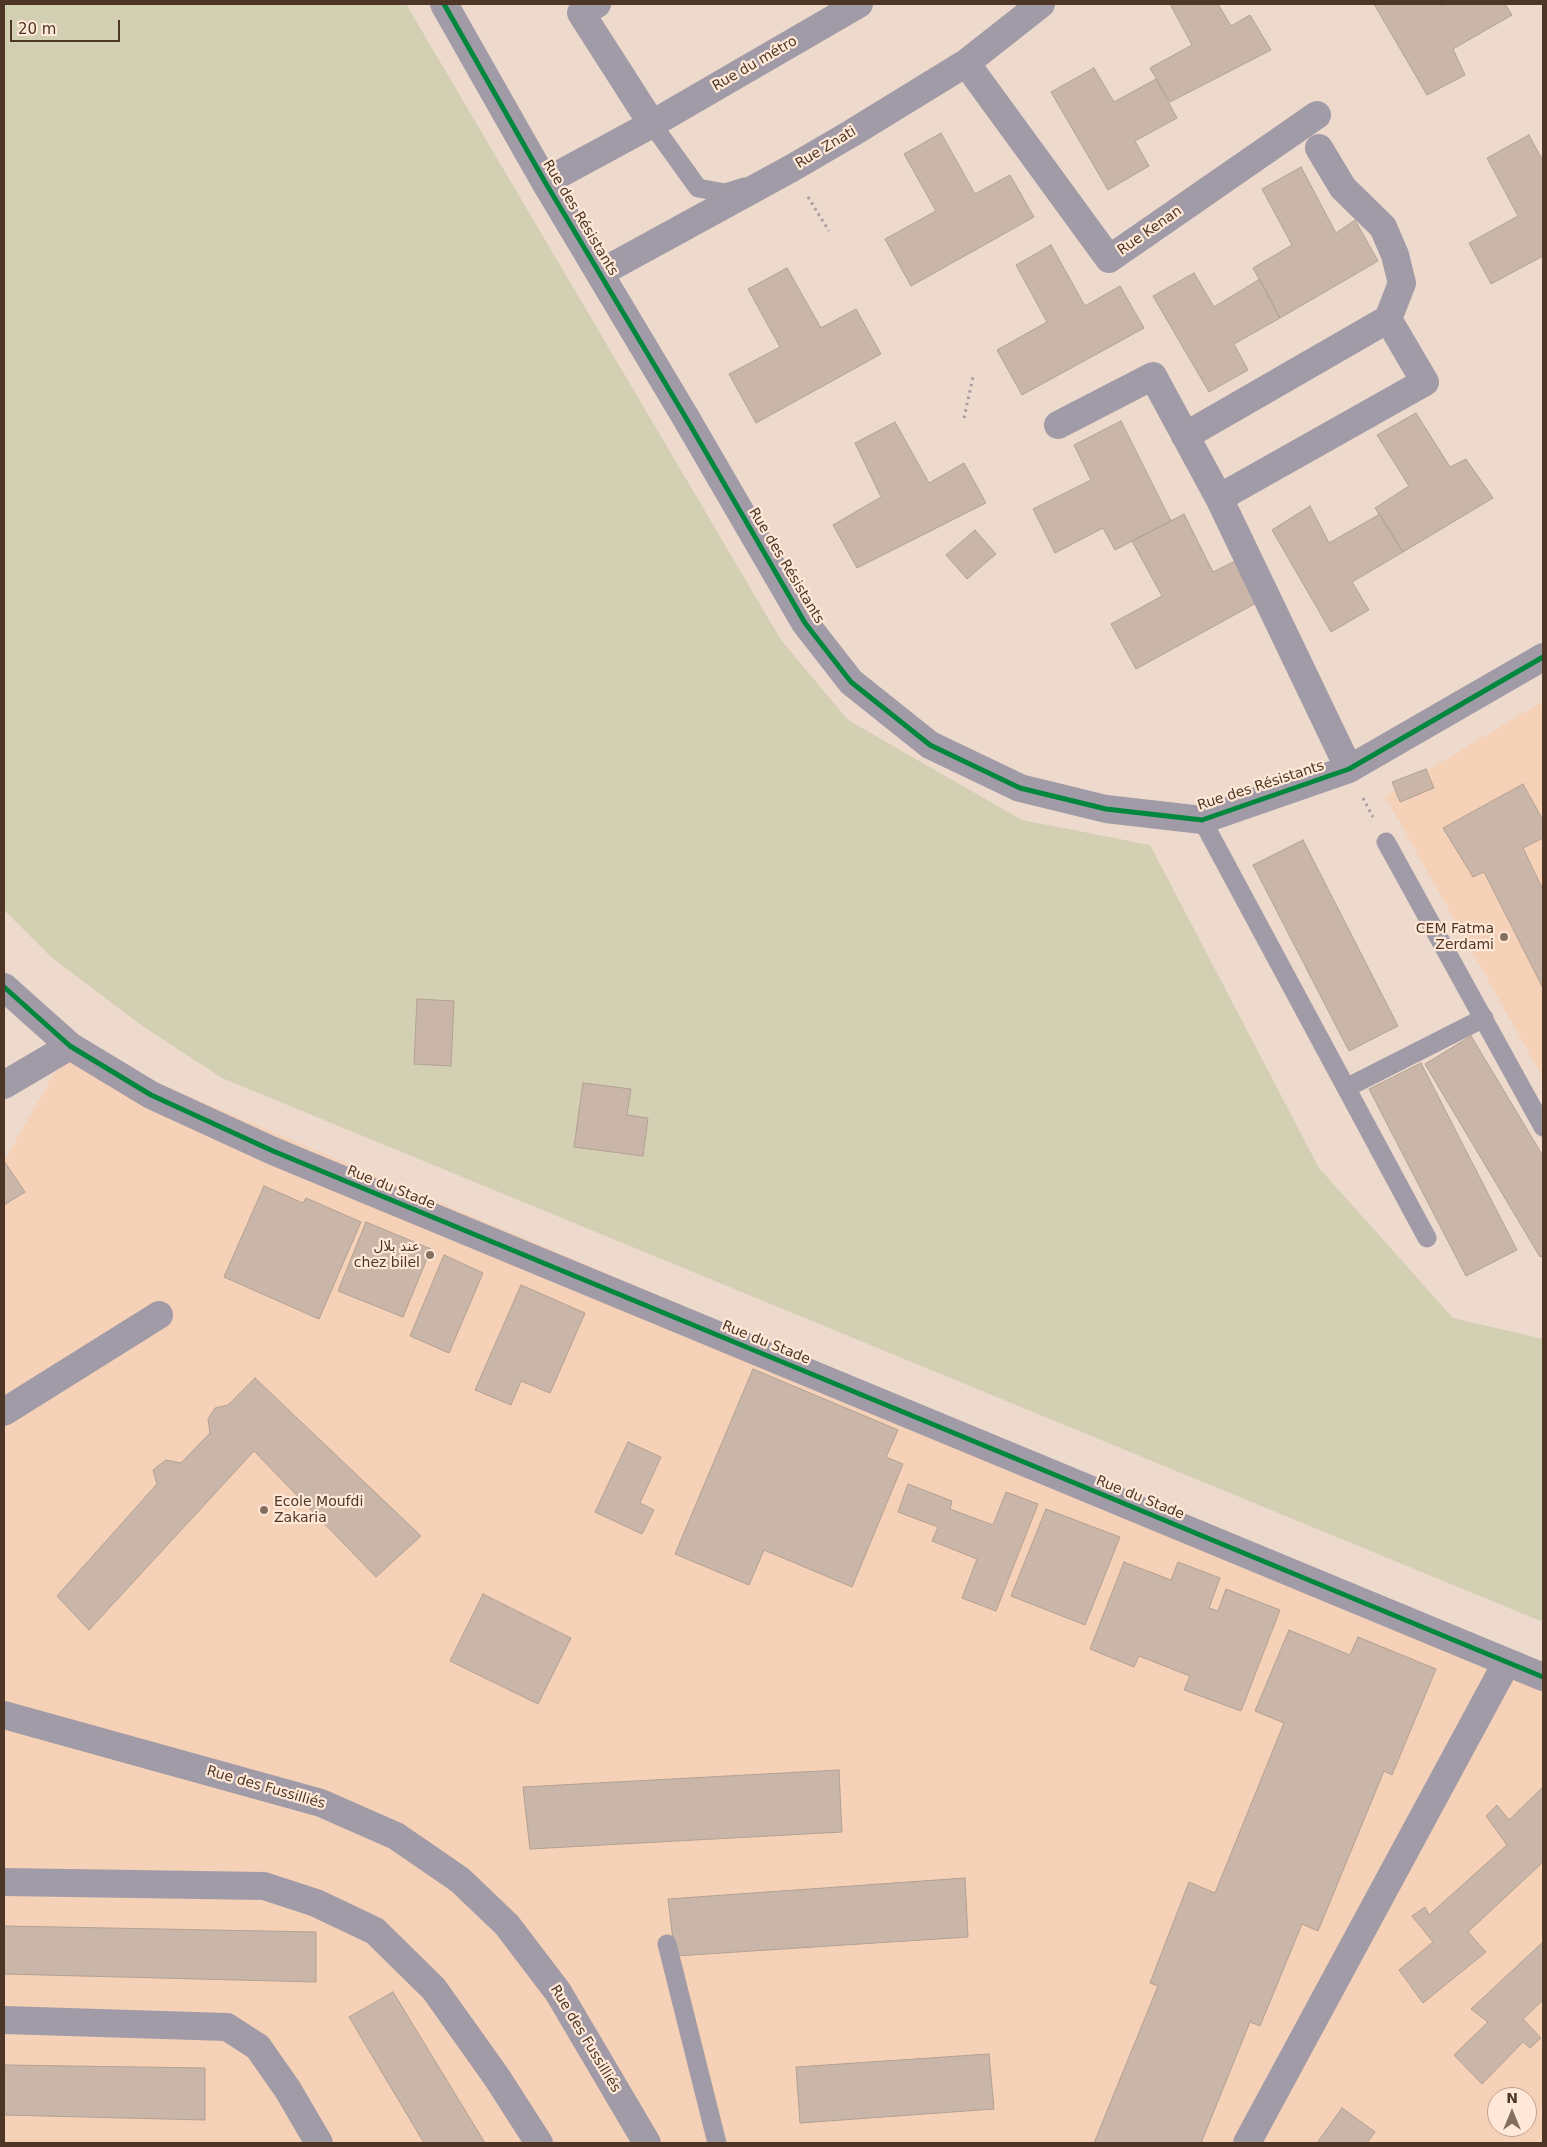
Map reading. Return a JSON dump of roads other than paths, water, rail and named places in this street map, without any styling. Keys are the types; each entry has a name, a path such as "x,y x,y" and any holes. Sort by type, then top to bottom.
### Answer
{"street":[{"name":"Rue des Résistants","path":"444,4 545,182 804,623 851,682 930,745 1020,788 1106,809 1202,820 1349,769 1543,657"},
{"path":"597,4 581,13 652,124"},
{"name":"Rue du métro","path":"545,182 652,124 859,4"},
{"name":"Rue Znati","path":"600,273 792,168 966,63 1042,4"},
{"name":"Rue Kenan","path":"966,63 1109,259 1316,114"},
{"path":"1185,436 1388,319 1402,282 1395,254 1383,227 1344,188 1319,148"},
{"path":"1218,498 1425,382 1388,319"},
{"path":"1058,425 1153,376 1218,498 1349,769"},
{"name":"Rue du Stade","path":"4,987 70,1046 151,1096 273,1151 1543,1677"},
{"path":"4,1085 70,1046"},
{"path":"4,1412 159,1315"},
{"path":"1247,2143 1507,1662"},
{"name":"Rue des Fussilliés","path":"4,1715 322,1802 396,1836 460,1880 507,1925 558,1992 647,2143"},
{"path":"4,1882 264,1886 316,1903 375,1931 434,1989 496,2076 539,2143"},
{"path":"4,2020 227,2027 258,2046 288,2090 319,2143"}],"lane":[{"path":"652,124 698,188 725,193 767,180"},
{"path":"1202,820 1427,1238"},
{"path":"1386,842 1543,1127"},
{"path":"1346,1088 1484,1018"},
{"path":"667,1944 717,2143"}],"place":[{"name":"CEM Fatma Zerdami","path":"1504,937"},
{"name":"عند بلال chez bilel","path":"430,1255"},
{"name":"Ecole Moufdi Zakaria","path":"264,1510"}]}
